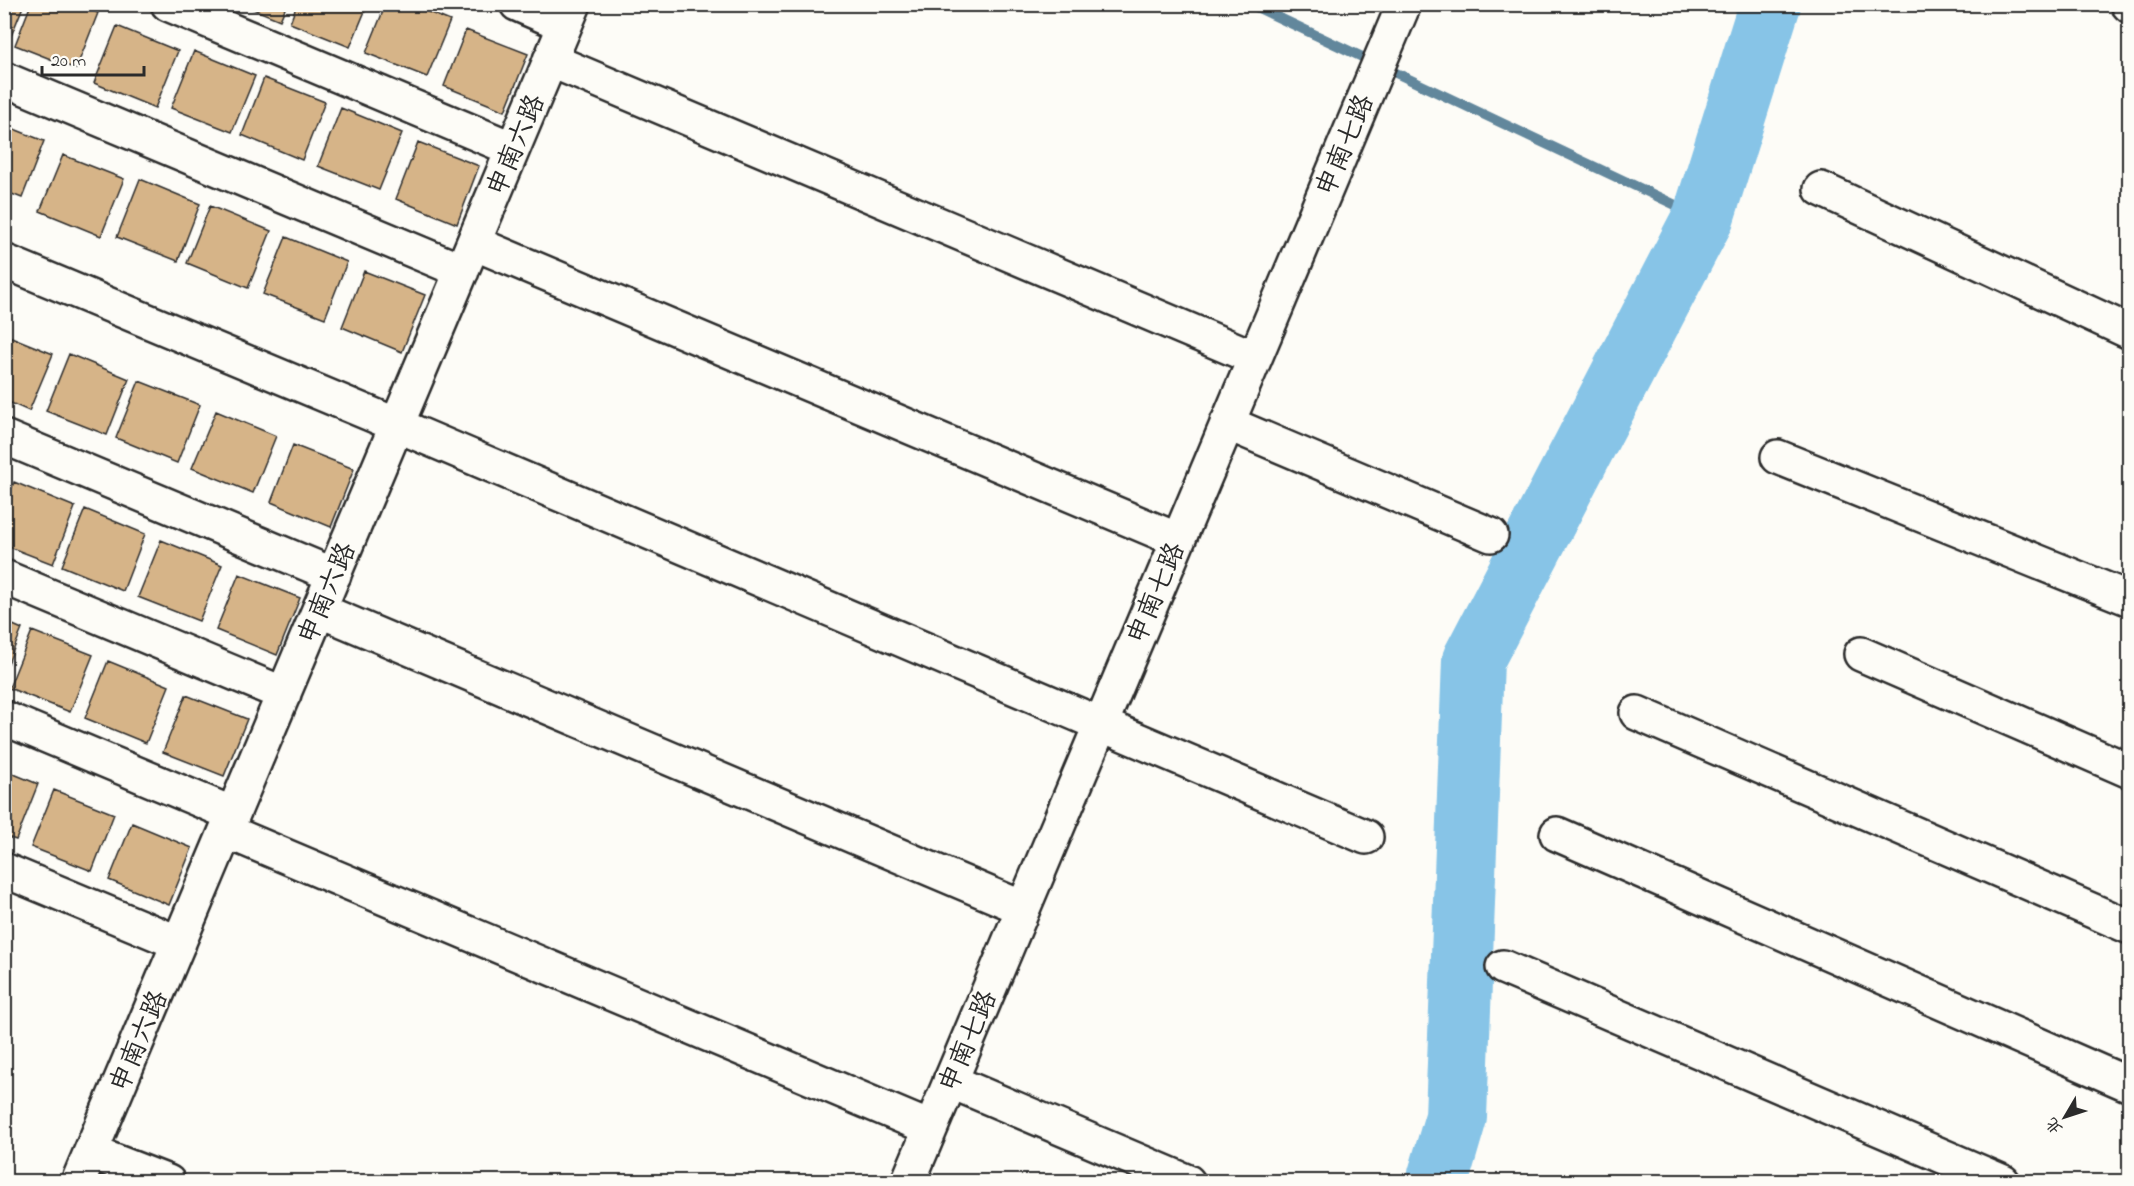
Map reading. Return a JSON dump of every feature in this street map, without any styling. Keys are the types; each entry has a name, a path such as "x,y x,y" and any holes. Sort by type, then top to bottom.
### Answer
{"lane":[{"path":"168,4 513,149"},
{"path":"517,4 570,15"},
{"name":"申南七路","path":"908,1182 1404,4"},
{"name":"申南六路","path":"78,1182 570,15"},
{"path":"550,60 1255,358"},
{"path":"4,79 468,257 1178,540"},
{"path":"1821,189 2130,332"},
{"path":"4,261 397,425 1366,837"},
{"path":"1227,423 1491,535"},
{"path":"4,437 334,574"},
{"path":"1778,457 2130,599"},
{"path":"4,577 284,694"},
{"path":"319,610 1023,908"},
{"path":"1861,654 2130,771"},
{"path":"1637,713 2130,927"},
{"path":"4,718 230,822 930,1128"},
{"path":"1557,834 2130,1085"},
{"path":"4,870 179,943"},
{"path":"1503,966 2003,1182"},
{"path":"950,1081 1188,1182"},
{"path":"94,1143 168,1182"}],"building":[{"path":"4,4 24,4 9,41 4,39"},
{"path":"31,4 79,4 98,13 76,69 15,45"},
{"path":"241,4 287,4 280,20"},
{"path":"297,4 368,4 350,47 290,23"},
{"path":"386,4 409,4 450,21 427,77 366,53"},
{"path":"117,26 178,51 155,108 94,83"},
{"path":"466,30 528,54 505,111 444,86"},
{"path":"194,51 255,76 232,132 171,108"},
{"path":"264,78 325,102 302,160 242,135"},
{"path":"341,108 402,133 379,190 318,166"},
{"path":"4,125 44,141 22,198 4,191"},
{"path":"418,142 479,166 457,224 396,199"},
{"path":"63,155 124,179 101,236 40,211"},
{"path":"140,179 200,204 178,261 117,237"},
{"path":"210,206 271,231 248,288 187,263"},
{"path":"286,237 347,262 325,318 263,294"},
{"path":"364,271 425,295 402,352 342,327"},
{"path":"4,334 53,354 29,411 4,400"},
{"path":"69,354 129,379 107,435 46,411"},
{"path":"139,381 200,405 177,463 116,438"},
{"path":"216,411 276,436 253,493 192,468"},
{"path":"293,445 354,469 331,527 271,502"},
{"path":"14,482 75,507 53,564 4,545 4,507"},
{"path":"85,509 145,534 123,591 62,566"},
{"path":"161,540 222,565 199,621 138,597"},
{"path":"239,574 300,598 277,655 216,630"},
{"path":"4,621 22,629 4,673"},
{"path":"32,631 93,655 70,712 9,688"},
{"path":"108,661 169,686 146,743 85,718"},
{"path":"186,695 247,719 224,776 163,752"},
{"path":"4,770 38,784 16,840 4,836"},
{"path":"54,790 114,814 92,871 31,847"},
{"path":"132,823 192,848 169,905 109,880"}],"waterway":[{"path":"1250,4 1703,218"},
{"path":"1437,1182 1456,1117 1473,660 1703,218 1770,4"}]}
